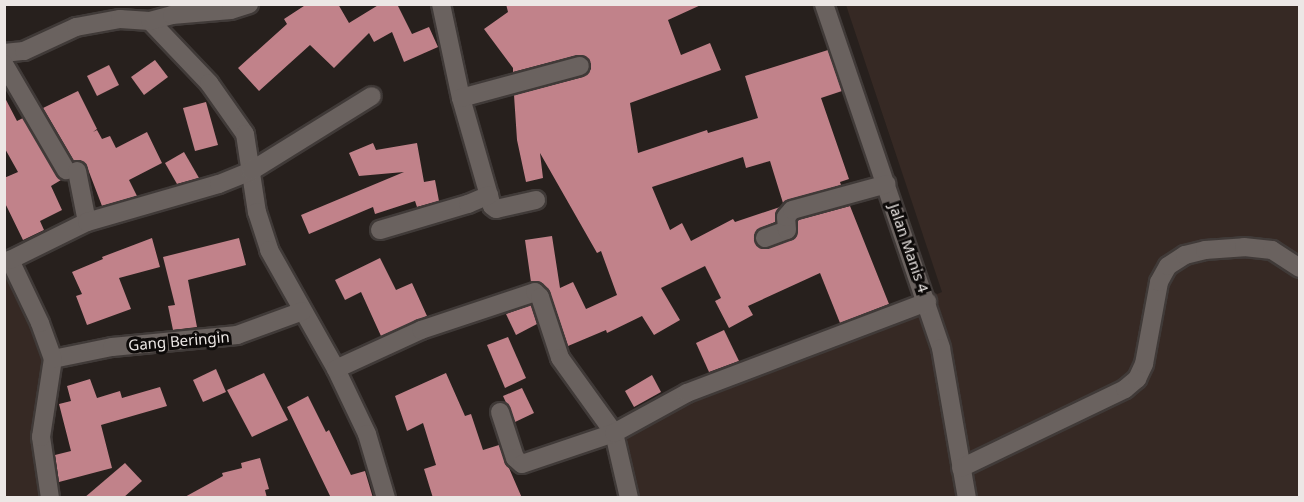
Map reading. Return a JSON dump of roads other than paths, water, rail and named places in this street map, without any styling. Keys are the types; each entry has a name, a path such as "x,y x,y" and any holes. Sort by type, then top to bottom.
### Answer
{"street":[{"path":"4,53 24,51 76,27 120,19 150,21 171,10 231,10 249,4"},
{"path":"441,4 461,98 489,195 496,209 536,200"},
{"name":"Jalan Manis 4","path":"824,4 879,187 927,302 949,385 960,468 967,498"},
{"path":"150,21 209,83 244,134 257,212 269,250 336,369 367,434 386,498"},
{"path":"4,64 72,171 87,222"},
{"path":"461,98 580,66"},
{"path":"50,498 41,437 52,359 40,323 10,260 87,222 219,184 251,171 372,96"},
{"path":"765,238 787,230 786,217 792,210 879,187"},
{"path":"380,230 468,204 489,195"},
{"path":"960,468 1125,389 1137,379 1144,364 1159,282 1168,266 1185,255 1205,250 1244,247 1272,250 1299,268"},
{"path":"336,369 421,330 535,292 540,297 560,358 614,433 630,498"},
{"path":"500,412 515,458 522,464 614,433 687,393 927,302"},
{"name":"Gang Beringin","path":"52,359 112,347 237,335 303,310"}]}
